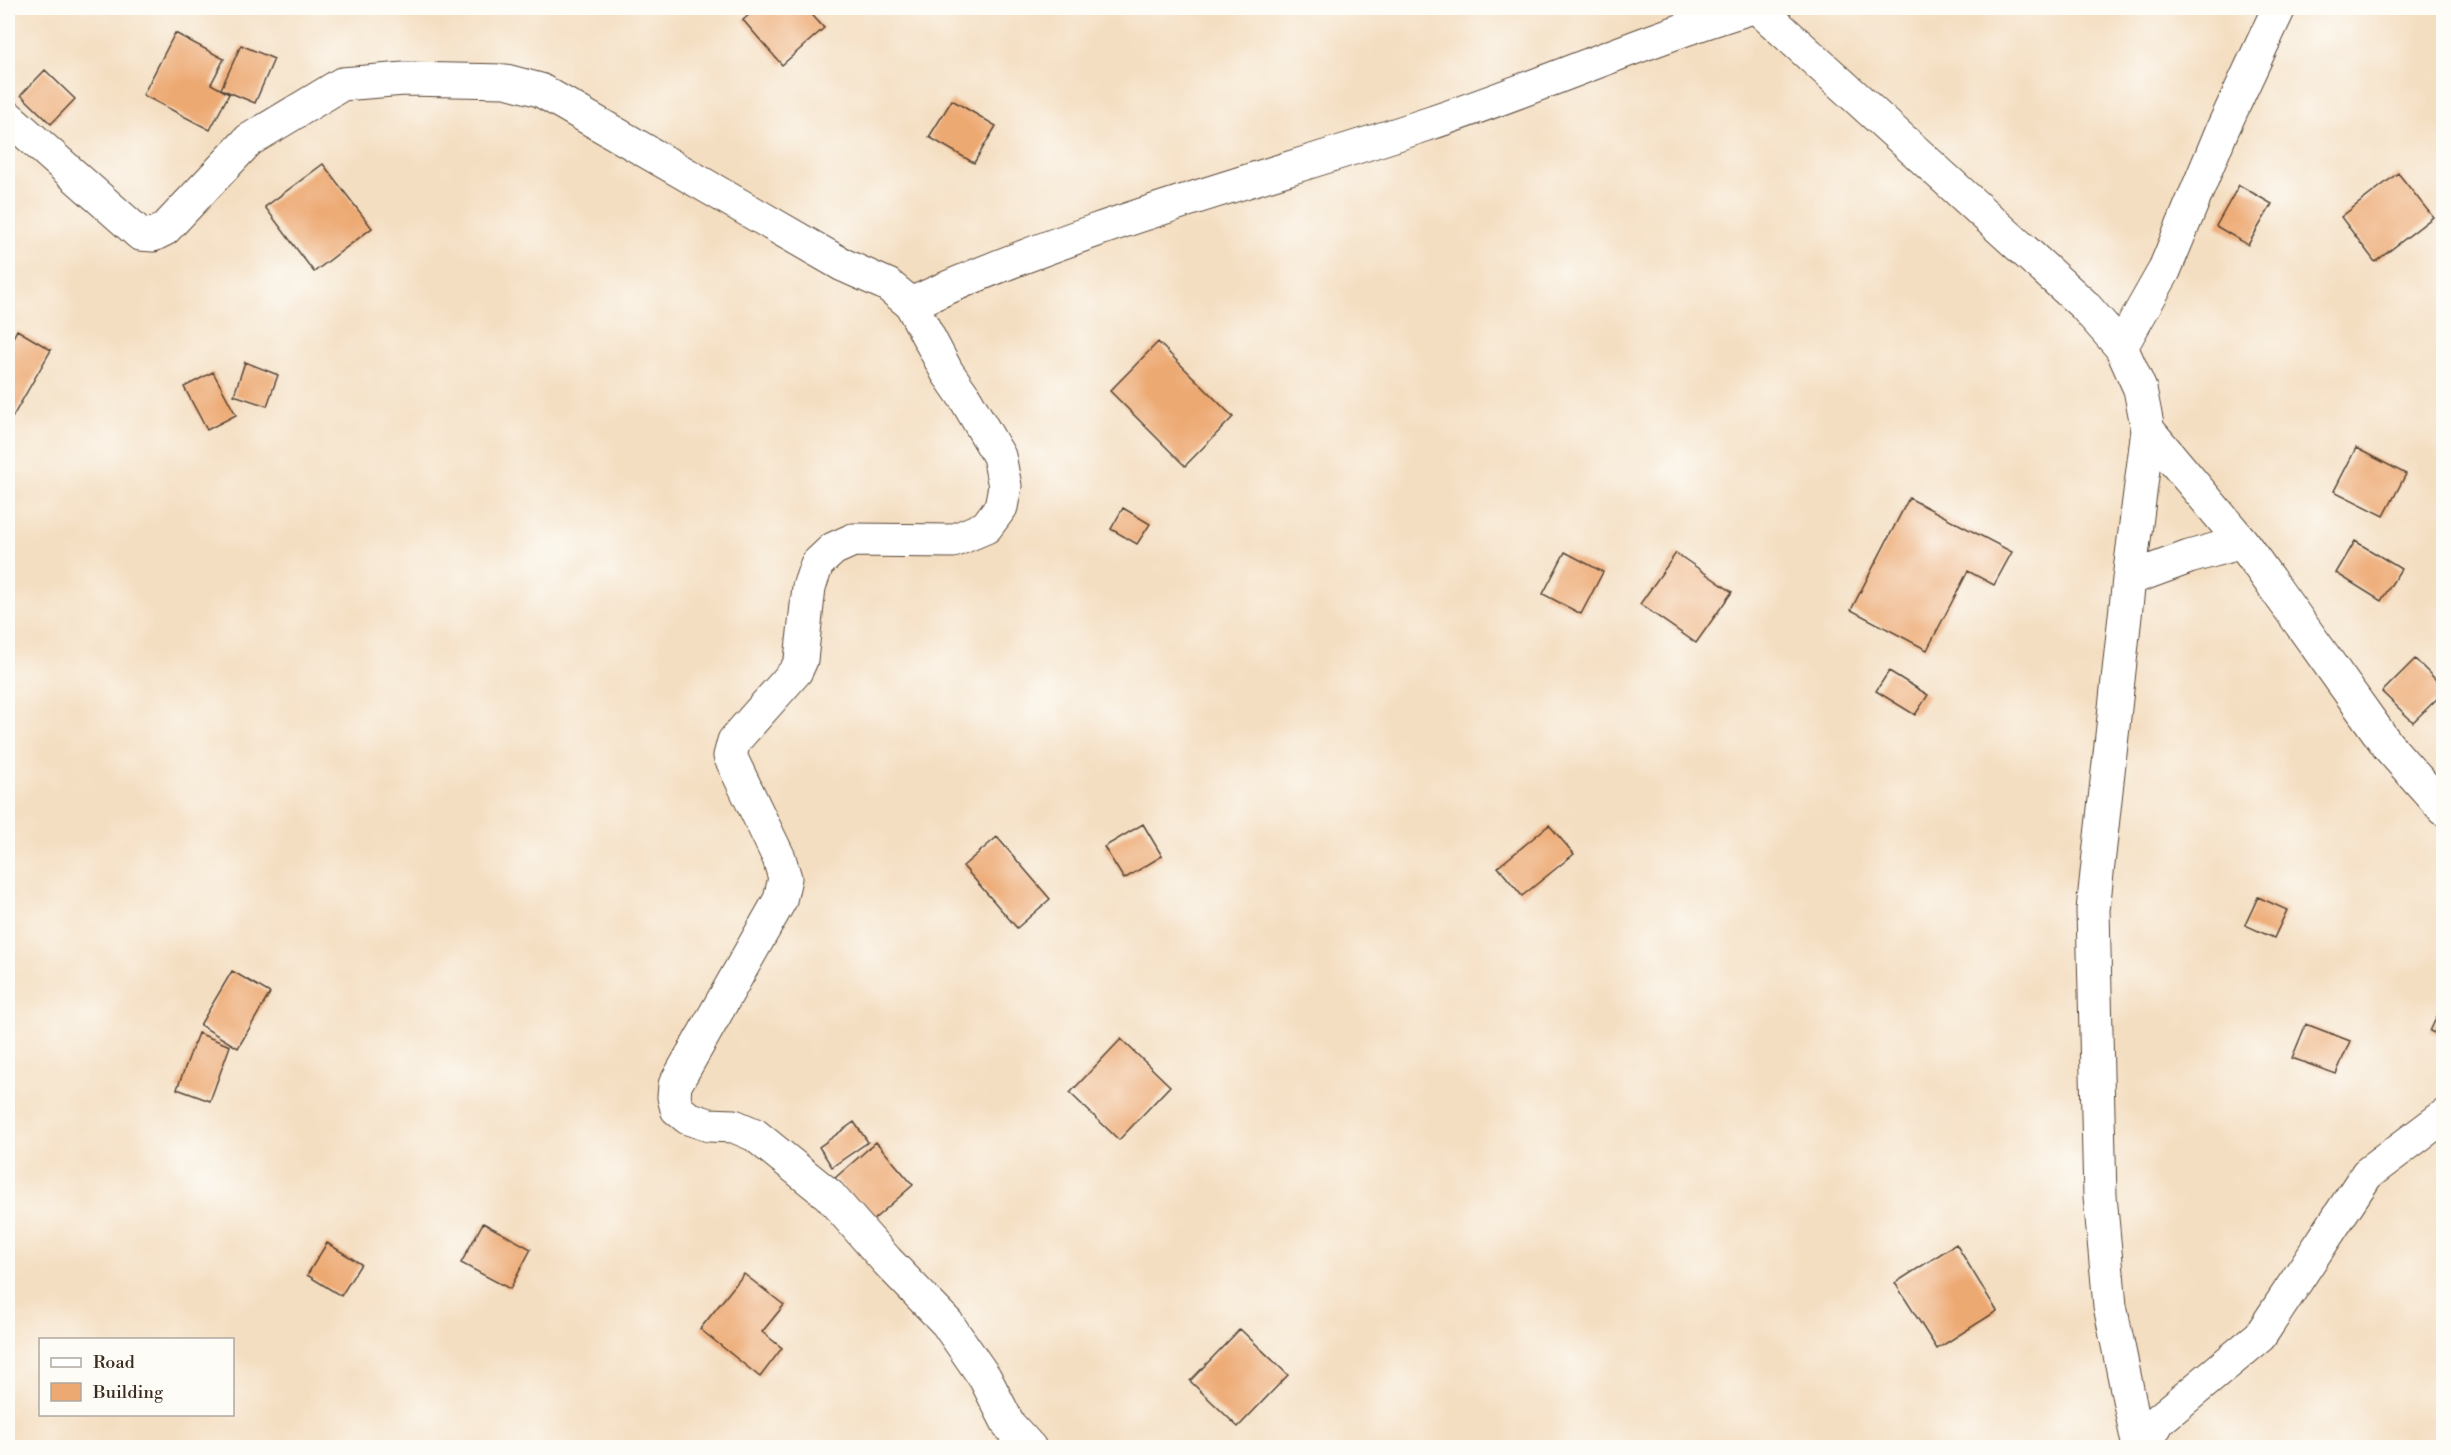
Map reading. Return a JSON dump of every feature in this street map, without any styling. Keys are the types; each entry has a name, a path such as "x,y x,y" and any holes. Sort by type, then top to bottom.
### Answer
{"street":[{"path":"911,304 955,284 1140,214 1427,124 1750,8"},
{"path":"1758,8 2084,305 2121,347 2140,389 2148,430 2129,579 2093,910 2100,1196 2110,1306 2141,1448"},
{"path":"2121,347 2164,272 2223,128 2279,8"},
{"path":"8,117 140,234 153,235 165,229 249,140 342,84 404,79 506,81 540,90 843,265 888,285 911,304 946,372 965,398 999,456 1005,486 1000,507 986,527 953,541 853,540 833,549 817,564 809,587 801,660 796,671 734,741 730,756 779,858 785,878 780,900 675,1085 674,1096 677,1108 688,1118 709,1125 734,1126 755,1135 829,1195 887,1261 947,1323 985,1378 1009,1425 1030,1448"},
{"path":"2148,430 2241,542 2388,746 2444,809"},
{"path":"2129,579 2189,557 2241,542"},
{"path":"2141,1448 2159,1420 2260,1336 2367,1174 2444,1116"}],"building":[{"path":"757,8 806,8 824,28 782,65 743,20"},
{"path":"175,33 224,59 211,84 229,94 210,130 143,95"},
{"path":"241,45 274,59 255,103 221,89"},
{"path":"45,70 75,99 51,124 21,95"},
{"path":"952,100 996,126 974,163 929,137"},
{"path":"323,164 372,228 314,272 265,207"},
{"path":"2398,173 2433,217 2375,262 2341,217"},
{"path":"2239,185 2272,204 2248,245 2216,226"},
{"path":"17,330 51,350 8,425 8,347"},
{"path":"1158,342 1233,417 1185,466 1110,391"},
{"path":"245,362 278,375 267,406 234,395"},
{"path":"213,372 236,415 207,430 184,387"},
{"path":"2356,448 2406,474 2384,516 2334,491"},
{"path":"1909,498 2012,552 1994,585 1968,571 1927,650 1851,610"},
{"path":"1123,508 1150,524 1137,544 1111,529"},
{"path":"2355,541 2401,569 2381,601 2336,573"},
{"path":"1565,552 1603,572 1581,614 1543,594"},
{"path":"1676,553 1732,592 1696,643 1640,604"},
{"path":"2415,659 2444,688 2444,692 2413,722 2382,692"},
{"path":"1889,671 1928,695 1915,715 1876,691"},
{"path":"1143,824 1162,856 1124,879 1104,847"},
{"path":"1549,825 1574,854 1522,896 1498,867"},
{"path":"997,837 1050,899 1017,928 963,866"},
{"path":"2258,897 2287,910 2274,938 2245,925"},
{"path":"232,971 270,993 238,1048 200,1025"},
{"path":"2444,1002 2444,1037 2430,1031"},
{"path":"2306,1024 2350,1041 2336,1074 2292,1058"},
{"path":"198,1033 230,1046 210,1101 177,1089"},
{"path":"1121,1039 1170,1086 1119,1140 1070,1093"},
{"path":"854,1122 868,1142 832,1167 819,1147"},
{"path":"876,1142 913,1185 872,1221 835,1178"},
{"path":"483,1223 531,1249 510,1289 461,1263"},
{"path":"327,1243 361,1264 341,1296 307,1275"},
{"path":"1956,1244 1997,1311 1937,1349 1895,1283"},
{"path":"744,1274 784,1305 762,1332 782,1348 760,1377 700,1329"},
{"path":"1240,1329 1288,1375 1238,1427 1190,1381"}]}
